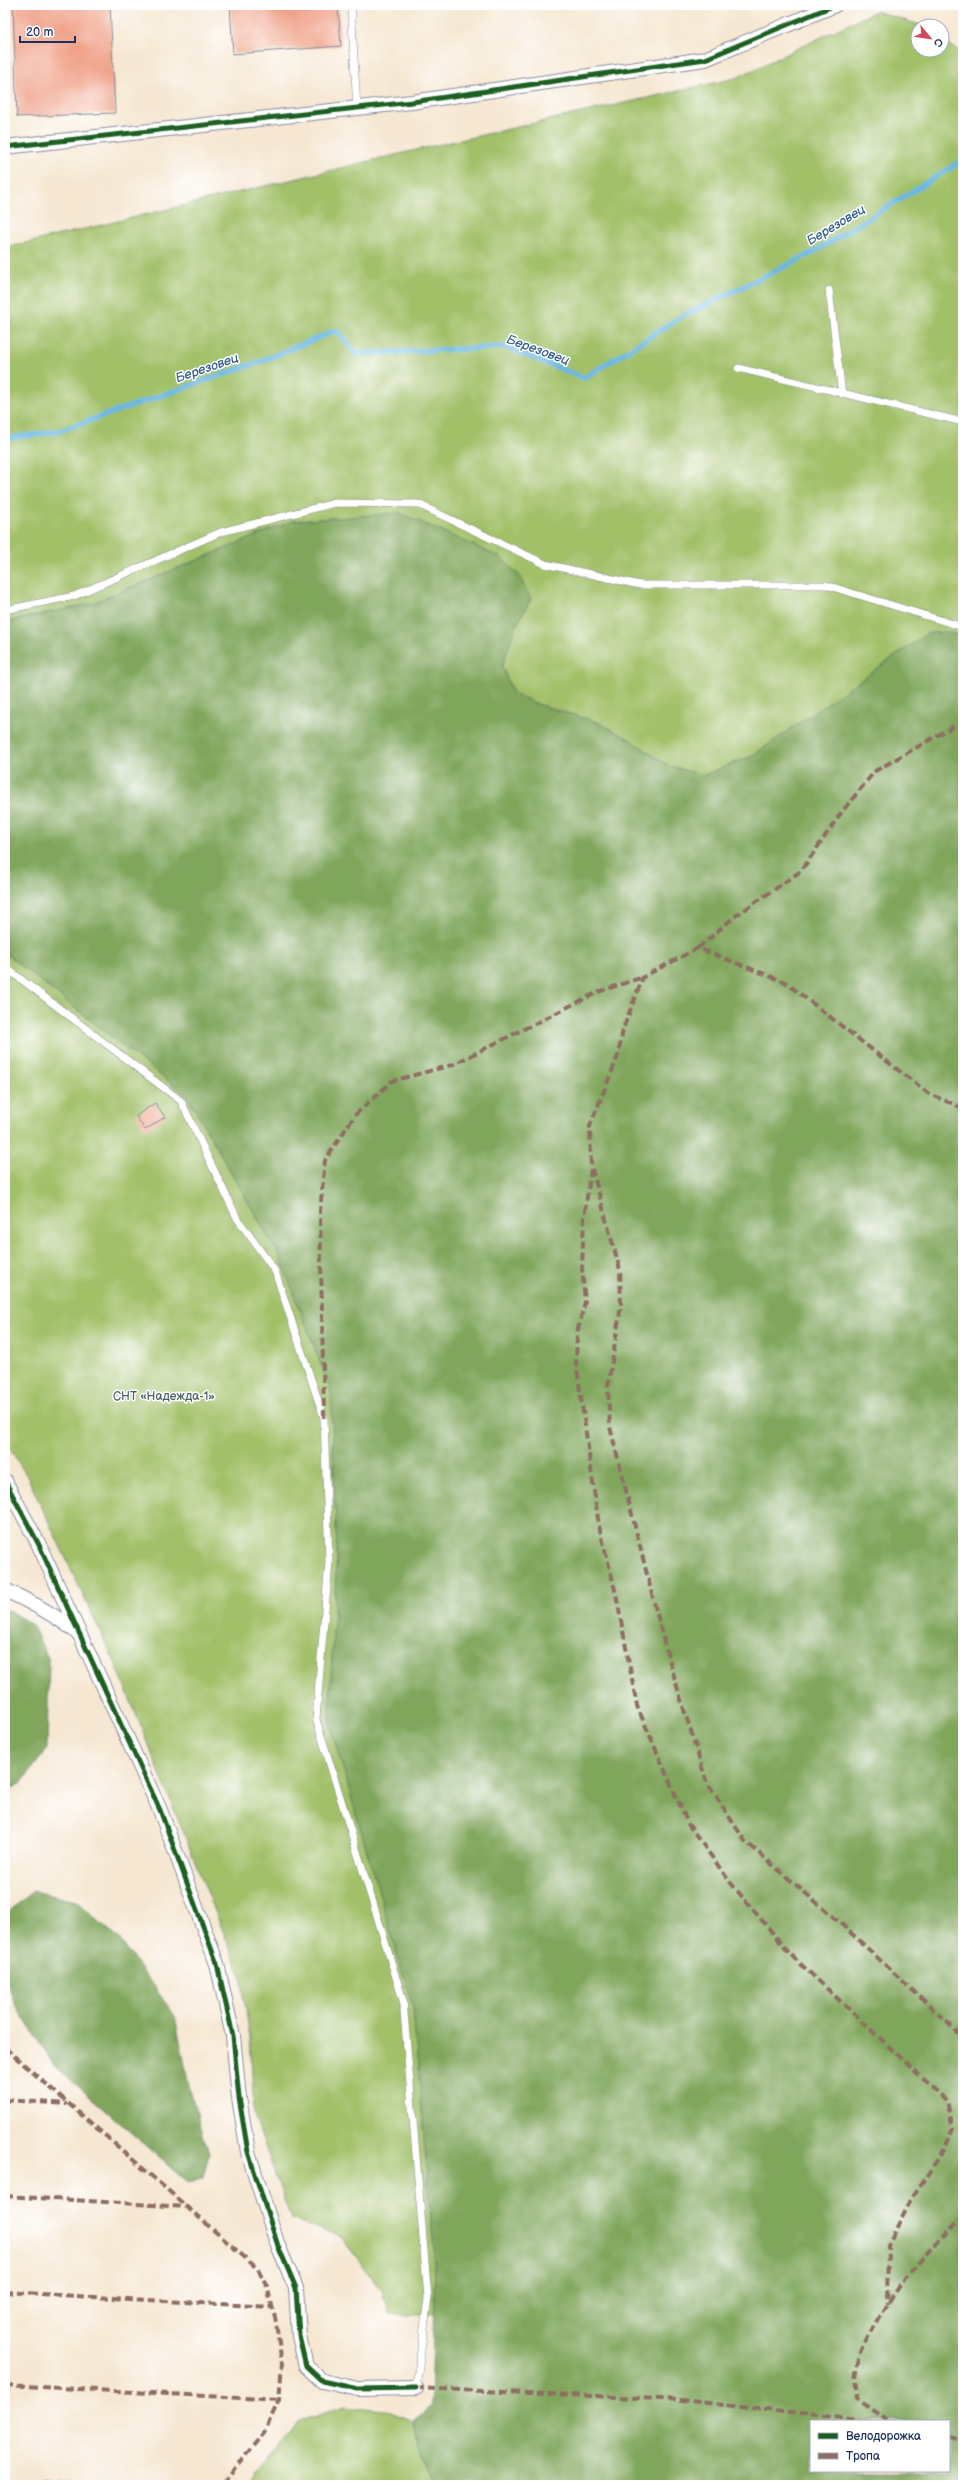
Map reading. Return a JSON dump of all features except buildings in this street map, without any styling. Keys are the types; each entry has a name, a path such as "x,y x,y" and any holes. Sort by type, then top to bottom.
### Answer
{"street":[{"path":"5,147 356,108 705,59 836,5"},
{"path":"5,1481 38,1543 78,1634 160,1810 217,1964 233,2036 239,2098 248,2152 278,2246 296,2288 299,2336 306,2366 322,2381 358,2389 416,2388"},
{"path":"5,1590 32,1602 58,1618 78,1634"}],"lane":[{"path":"351,5 356,108"},
{"path":"829,290 842,394"},
{"path":"738,368 963,422"},
{"path":"5,610 74,596 221,532 335,503 418,504 545,564 640,585 826,585 963,627"},
{"path":"5,967 181,1101 237,1218 275,1271 324,1418 329,1561 316,1719 403,2000 428,2298 416,2388"}],"green space":[{"path":"876,11 910,22 910,58 950,58 950,45 963,54 963,637 947,632 752,756 704,775 669,766 629,739 597,722 537,704 513,693 502,667 515,628 531,599 292,521 91,604 5,622 5,248 433,146 736,78"},
{"path":"400,513 500,557 519,575 531,599 515,628 502,667 513,693 537,704 597,722 629,739 669,766 704,775 752,756 928,633 947,632 963,637 963,2485 436,2485 413,2421 431,2406 435,2264 413,2008 329,1721 337,1552 331,1391 280,1257 187,1096 5,953 5,622 91,604 292,521"},
{"name":"СНТ «Надежда-1»","path":"5,953 187,1096 280,1257 331,1391 337,1552 329,1721 413,2008 435,2264 434,2315 388,2315 383,2291 340,2236 291,2219 254,2115 250,2038 241,1976 117,1667 27,1476 5,1441"},
{"path":"5,1609 32,1624 49,1660 47,1749 23,1781 5,1794"},
{"path":"33,1891 76,1901 120,1940 175,2016 190,2090 209,2154 203,2177 188,2183 53,2064 17,2008 5,1979 5,1915"},
{"path":"345,2406 386,2410 413,2421 436,2485 246,2485 256,2467 300,2421"}],"waterway":[{"name":"Березовец","path":"5,439 59,431 259,362 337,330 356,354 505,347 584,378 681,317 814,252 963,160"}],"marked path":[{"path":"698,948 734,917 801,871 841,813 875,771 963,721"},
{"path":"963,1108 929,1094 785,982 698,948 643,977 623,1029 618,1056 590,1126 591,1165 620,1270 621,1306 608,1386 610,1427 664,1642 707,1783 745,1841 838,1921 963,2037"},
{"path":"324,1418 320,1211 325,1160 355,1115 392,1081 452,1065 598,992 643,977"},
{"path":"591,1169 584,1218 582,1269 585,1302 577,1333 576,1362 599,1526 616,1594 637,1706 688,1824 730,1882 791,1955 947,2101 953,2128 940,2156 911,2199 888,2245 887,2304"},
{"path":"5,2048 258,2269 267,2286 276,2322 282,2364 279,2400 265,2431 222,2485"},
{"path":"5,2100 67,2104"},
{"path":"5,2196 187,2207"},
{"path":"888,2420 857,2399 855,2375 861,2353 883,2310 898,2288 931,2248 963,2218"},
{"path":"5,2292 272,2307"},
{"path":"5,2385 279,2400"},
{"path":"416,2388 682,2400 851,2420"},
{"path":"950,2437 963,2441"},
{"path":"5,2481 76,2485"}],"cycle path":[{"path":"5,147 412,102 705,59 835,5"},
{"path":"5,1481 38,1543 160,1810 217,1964 233,2036 239,2098 248,2152 278,2246 296,2288 299,2336 306,2366 322,2381 358,2389 416,2388"}]}
